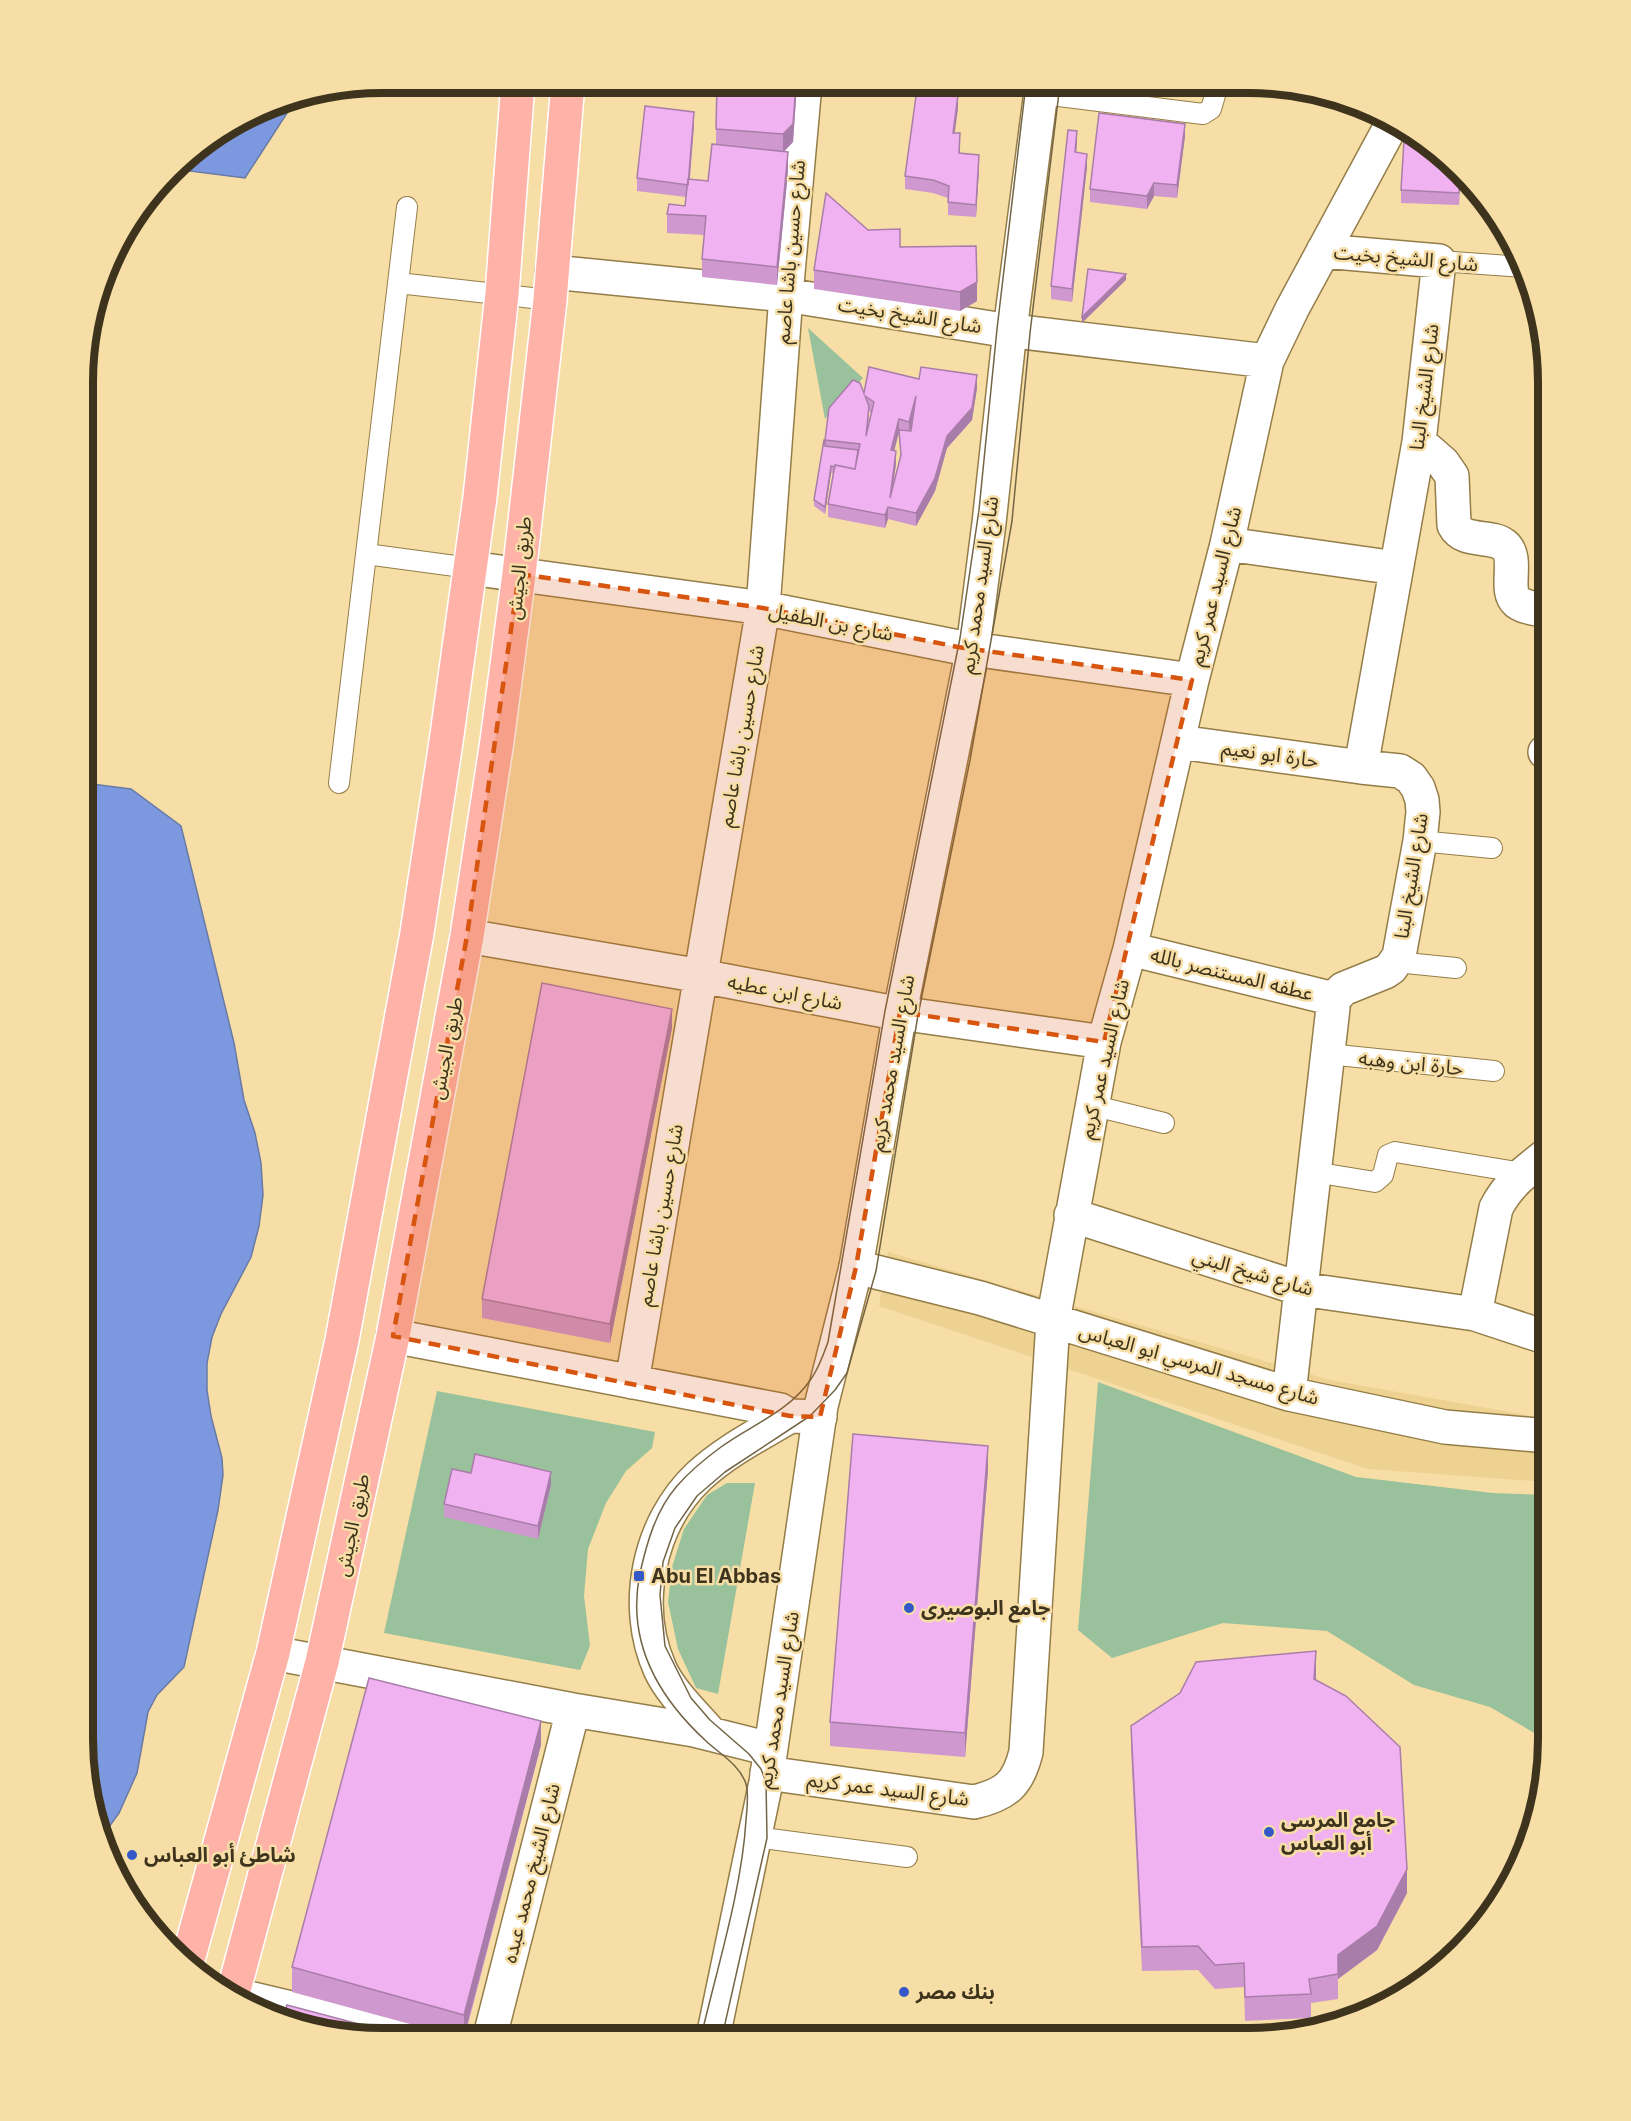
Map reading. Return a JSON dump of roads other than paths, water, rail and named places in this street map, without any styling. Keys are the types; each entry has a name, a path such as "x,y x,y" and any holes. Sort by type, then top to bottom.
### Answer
{"highway":[{"path":"189,1954 273,1653 342,1340 410,968 446,742 480,497 502,294 517,93"},
{"name":"طريق الجيش","path":"234,1987 322,1662 393,1336 468,936 519,574 551,286 567,93"}],"street":[{"name":"شارع حسين باشا عاصم","path":"632,1382 763,608 786,295 805,93"},
{"name":"شارع السيد محمد كريم","path":"715,2028 769,1761 805,1416 821,1406 856,1267 900,1012 973,648 1041,93"},
{"name":"شارع السيد عمر كريم","path":"273,1653 711,1734 769,1761 974,1802 993,1797 1010,1787 1021,1771 1026,1752 1053,1321 1104,1042 1130,949 1192,680 1227,544 1267,361 1292,309 1389,129"},
{"name":"شارع الشيخ بخيت","path":"1323,251 1439,261"},
{"name":"شارع الشيخ البنا","path":"1334,999 1342,989 1386,972 1396,962 1420,841 1422,800 1411,778 1400,771 1361,767 1419,442 1439,261"},
{"name":"شارع الشيخ بخيت","path":"551,286 786,295 1010,330 1267,361"},
{"path":"1419,442 1443,463 1452,476 1457,529 1464,535 1504,545 1510,553 1512,592 1515,600 1523,605 1538,609"},
{"path":"1227,544 1396,568"},
{"name":"شارع بن الطفيل","path":"470,568 763,608 973,648 1192,680"},
{"name":"حارة ابو نعيم","path":"1179,742 1361,767"},
{"name":"شارع ابن عطيه","path":"468,936 900,1012 1104,1042"},
{"name":"عطفه المستنصر بالله","path":"1130,949 1334,999"},
{"path":"1289,1394 1334,999"},
{"path":"1475,1314 1496,1208 1503,1195 1536,1163"},
{"name":"شارع شيخ البني","path":"1071,1215 1301,1289 1475,1314 1538,1335"},
{"name":"شارع مسجد المرسي ابو العباس","path":"856,1267 980,1298 1289,1394 1445,1427 1538,1435"},
{"path":"393,1336 805,1416"},
{"path":"711,1734 680,1699 661,1671 646,1621 645,1600 650,1566 659,1536 675,1504 699,1476 725,1455 805,1416"},
{"name":"شارع الشيخ محمد عبده","path":"492,2028 573,1710"},
{"path":"263,2002 373,2028"}],"lane":[{"path":"1050,93 1203,114 1210,109 1215,93"},
{"path":"339,783 407,207"},
{"name":"شارع الشيخ بخيت","path":"1439,261 1514,266"},
{"path":"398,283 502,294 551,286"},
{"path":"366,554 470,568"},
{"path":"1420,841 1492,848"},
{"path":"1396,962 1456,968"},
{"name":"حارة ابن وهبه","path":"1328,1054 1494,1071"},
{"path":"1091,1105 1164,1124"},
{"path":"1314,1172 1375,1182 1383,1175 1388,1155 1395,1152 1536,1163"},
{"path":"755,1837 907,1857"}],"water":[{"path":"291,108 245,178 186,170 237,132"},
{"path":"93,784 131,789 181,826 234,1043 244,1100 255,1133 261,1163 263,1195 259,1226 251,1257 221,1314 212,1337 207,1363 207,1390 222,1458 223,1475 218,1510 184,1667 157,1695 148,1712 137,1773 119,1813 107,1829 95,1777 93,1739"}],"tram line":[{"path":"703,2028 740,1873 747,1811 747,1788 743,1777 734,1765 706,1741 673,1705 649,1666 638,1622 637,1598 640,1573 649,1538 658,1516 677,1486 721,1447 792,1400 814,1375 828,1342 885,1011 960,638 979,510 997,329 1025,93"},
{"path":"724,2028 767,1838 766,1782 761,1769 749,1754 710,1720 691,1698 665,1646 660,1595 663,1562 675,1528 697,1496 725,1472 810,1416 835,1390 847,1373 876,1271 918,1015 970,760 1012,521 1030,333 1059,93"}],"place":[{"name":"Abu El Abbas","path":"639,1576"},
{"name":"جامع البوصيرى","path":"909,1608"},
{"name":"جامع المرسى أبو العباس","path":"1269,1832"},
{"name":"شاطئ أبو العباس","path":"132,1855"},
{"name":"بنك مصر","path":"904,1992"}]}
